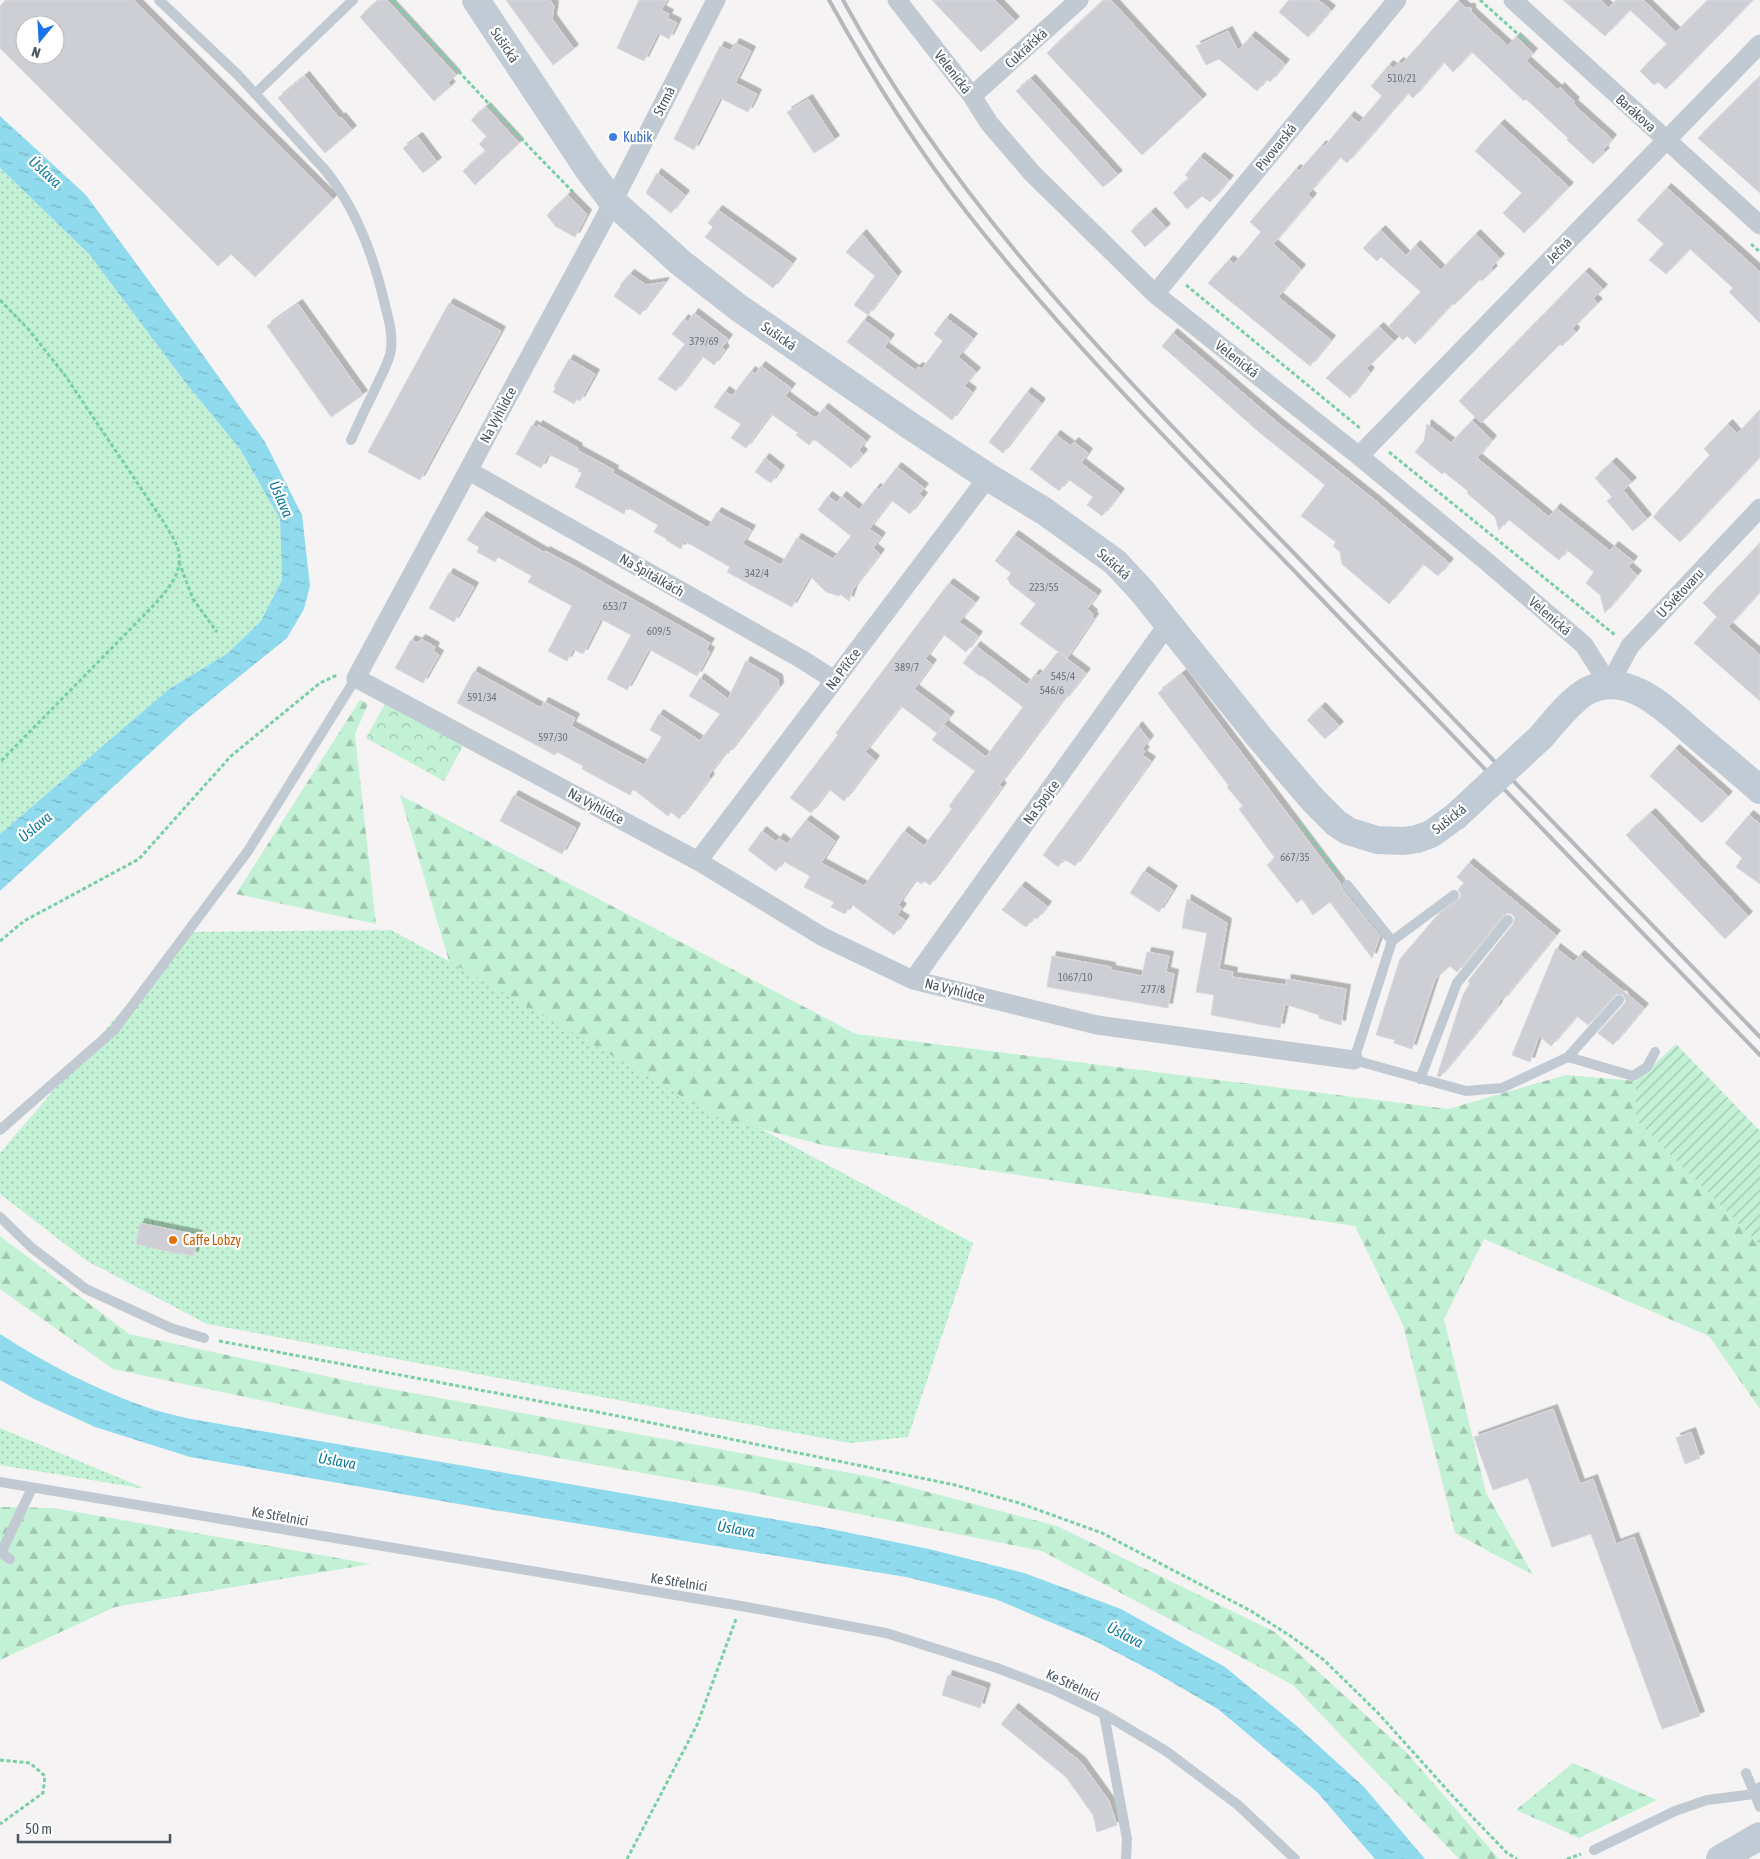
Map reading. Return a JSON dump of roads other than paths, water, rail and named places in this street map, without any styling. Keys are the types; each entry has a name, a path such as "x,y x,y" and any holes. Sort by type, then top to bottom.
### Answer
{"street":[{"name":"Sušická","path":"476,0 612,202 681,263 739,308 988,477 1044,511 1115,562 1142,591 1290,773 1324,812 1348,831 1377,840 1404,841 1417,840 1432,834 1456,816 1541,737 1585,692 1609,685"},
{"name":"Strmá","path":"612,202 716,0"},
{"name":"Velenická","path":"897,0 972,96 989,123 1032,173 1155,294 1359,456 1584,645 1609,685"},
{"name":"Cukrářská","path":"972,96 1079,0"},
{"name":"Pivovarská","path":"1155,294 1397,0"},
{"name":"Barákova","path":"1513,0 1760,225"},
{"name":"Ječná","path":"1359,456 1760,44"},
{"name":"Na Vyhlídce","path":"612,202 360,670 698,861 823,937 913,980 1097,1025 1354,1060"},
{"name":"Na Špitálkách","path":"469,470 834,680"},
{"name":"Na Příčce","path":"698,861 988,477"},
{"name":"U Světovaru","path":"1609,685 1630,646 1760,508"},
{"name":"Na Spojce","path":"913,980 1168,624"},
{"path":"1609,685 1623,687 1654,700 1760,790"},
{"path":"1720,1859 1760,1836"}],"lane":[{"path":"159,0 238,75 337,184 354,212 368,246 382,290 392,331 390,351 383,370 351,440"},
{"path":"255,94 353,0"},
{"path":"0,1130 114,1030 248,851 360,670"},
{"path":"1346,885 1392,941"},
{"path":"1454,895 1392,941 1354,1060 1466,1091 1502,1088 1568,1057 1619,1000"},
{"path":"1420,1079 1457,983 1508,920"},
{"path":"1568,1057 1633,1076 1647,1067 1655,1052"},
{"path":"0,1217 32,1248 86,1289 171,1328 204,1338"},
{"name":"Ke Střelnici","path":"0,1482 741,1606 886,1633 997,1668 1052,1689 1104,1714 1166,1751 1231,1800 1295,1859"},
{"path":"10,1559 1,1553 32,1488"},
{"path":"1104,1714 1127,1839 1126,1859"},
{"path":"1746,1773 1757,1790 1760,1807"},
{"path":"1594,1850 1675,1811 1707,1800 1757,1790"}],"water":[{"name":"Úslava","path":"0,116 86,195 265,442 302,515 310,586 304,609 287,638 187,719 0,891 0,834 169,689 228,653 261,621 282,580 280,519 240,449 185,382 89,254 0,168"},
{"name":"Úslava","path":"0,1334 34,1355 88,1383 124,1399 161,1412 191,1419 831,1529 929,1549 1024,1573 1121,1609 1225,1667 1298,1727 1364,1787 1425,1859 1375,1859 1317,1792 1218,1709 1156,1673 1093,1640 995,1599 906,1577 482,1508 190,1457 95,1427 34,1399 0,1380"}],"railway":[{"path":"829,0 877,82 948,188 1007,262 1088,356 1760,1055"},
{"path":"843,0 888,77 938,150 991,221 1048,290 1167,421 1760,1037"}],"place":[{"name":"Kubik","path":"613,137"},
{"name":"Caffe Lobzy","path":"173,1240"}]}
